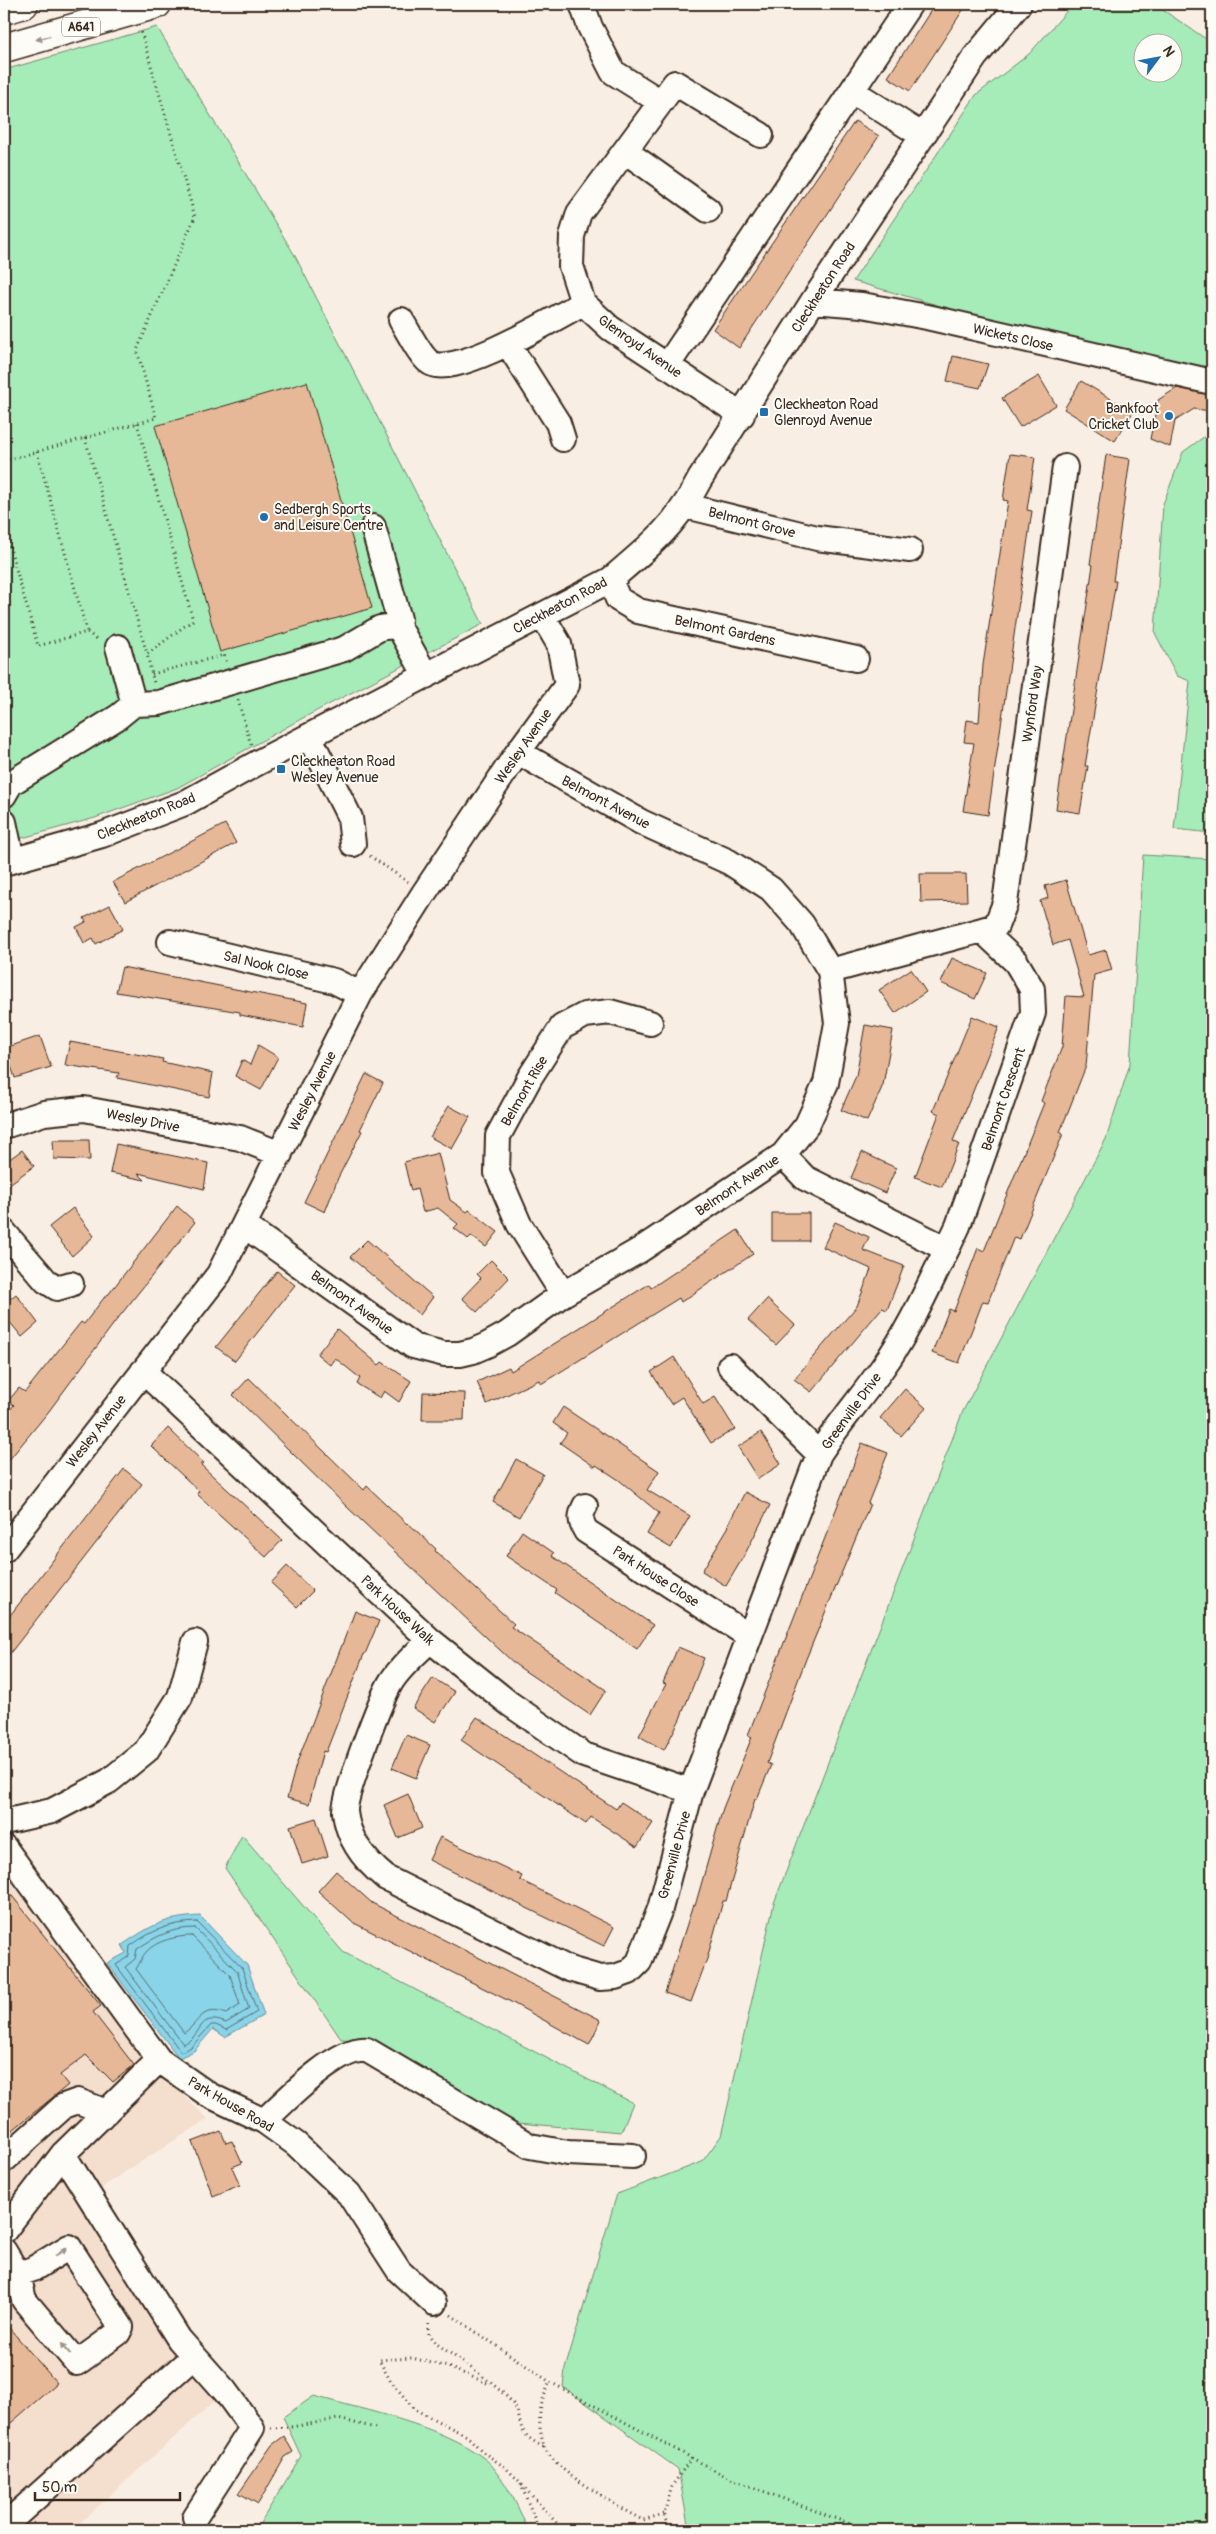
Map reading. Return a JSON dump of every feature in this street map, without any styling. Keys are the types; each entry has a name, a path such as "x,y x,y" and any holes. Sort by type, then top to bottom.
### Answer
{"main road":[{"path":"4,10 24,4"},
{"name":"A641","path":"4,48 157,4"}],"street":[{"path":"582,4 590,27 614,72 661,102"},
{"path":"667,366 910,4"},
{"name":"Cleckheaton Road","path":"8,861 102,835 185,803 309,736 610,580 665,532 686,506 700,479 813,301 975,57 1019,4"},
{"name":"Glenroyd Avenue","path":"742,415 610,328 583,303 571,266 572,236 579,213 675,83 761,134"},
{"path":"852,91 923,136"},
{"path":"624,151 708,210"},
{"name":"Wickets Close","path":"813,301 862,304 1212,382"},
{"path":"400,320 429,362 438,366 450,366 508,344 583,303"},
{"path":"508,344 558,423 563,439"},
{"name":"Wynford Way","path":"982,930 996,926 1005,903 1065,467"},
{"name":"Belmont Grove","path":"686,506 817,538 910,550"},
{"path":"373,527 399,618 396,628"},
{"name":"Belmont Gardens","path":"610,580 618,599 638,611 856,659"},
{"name":"Wesley Avenue","path":"4,1550 219,1274 245,1226 360,994 424,893 518,752 567,686 559,644 542,615"},
{"path":"4,795 11,783 118,717 134,704 159,703 344,649 380,628 392,626 400,629 426,676"},
{"path":"112,646 134,704"},
{"path":"309,736 350,818 353,844"},
{"name":"Belmont Avenue","path":"245,1226 413,1346 444,1354 473,1351 506,1334 563,1294 640,1250 783,1155 807,1125 826,1083 837,1023 830,971 802,924 771,888 729,862 641,822 518,752"},
{"path":"4,822 8,861"},
{"path":"830,971 982,930"},
{"name":"Belmont Crescent","path":"946,1249 958,1226 1033,1013 1032,989 1016,962 982,930"},
{"name":"Sal Nook Close","path":"170,942 334,981 360,994"},
{"name":"Belmont Rise","path":"563,1294 519,1224 497,1173 498,1136 530,1076 562,1027 585,1014 610,1012 650,1023"},
{"name":"Wesley Drive","path":"4,1126 44,1113 84,1109 240,1138 280,1154"},
{"path":"783,1155 805,1178 946,1249"},
{"path":"4,1232 46,1281 57,1288 71,1284"},
{"name":"Greenville Drive","path":"430,1640 400,1669 390,1684 352,1778 345,1810 349,1831 358,1847 370,1865 386,1878 568,1969 600,1978 615,1977 629,1972 639,1962 660,1909 691,1791 819,1454 837,1426 884,1367 907,1330 946,1249"},
{"path":"730,1366 819,1454"},
{"name":"Park House Walk","path":"143,1371 430,1640 510,1704 584,1755 691,1791"},
{"name":"Park House Close","path":"585,1506 581,1515 581,1523 586,1531 749,1636"},
{"path":"4,1822 52,1811 109,1781 146,1751 180,1697 195,1642"},
{"name":"Park House Road","path":"4,1847 159,2060 209,2095 264,2121 296,2144 349,2194 399,2271 434,2303"},
{"path":"264,2121 332,2062 357,2049 367,2050 435,2092 530,2146 568,2153 633,2156"},
{"path":"4,2232 63,2154 159,2060"},
{"path":"4,2160 64,2106 78,2101 106,2112"},
{"path":"63,2154 179,2339 225,2391 252,2428 195,2517"},
{"path":"4,2251 18,2274 24,2300 77,2363 118,2333 121,2327 69,2247 33,2269 18,2274"},
{"path":"4,2526 194,2356"}],"path":[{"path":"4,461 156,418 137,350 195,217 139,24"},
{"path":"137,423 193,620 147,654"},
{"path":"85,438 147,654 159,703"},
{"path":"37,452 87,632"},
{"path":"4,528 38,646 87,632 112,646"},
{"path":"353,844 424,893"},
{"path":"544,2447 531,2441 520,2430 519,2416 510,2400 437,2344 429,2334 429,2322 434,2303 550,2382 731,2479 866,2530"},
{"path":"492,2386 448,2367 412,2358 379,2360 390,2380 414,2409 467,2436 483,2452 506,2468 563,2530"},
{"path":"550,2382 541,2402 538,2424 544,2447 551,2459 571,2478 624,2511 643,2520 664,2514"},
{"path":"252,2428 291,2427 338,2419 376,2428"},
{"path":"671,2530 664,2514 672,2486 692,2457"},
{"path":"520,2482 539,2530"}],"shaded area":[{"path":"4,1873 145,2058 208,2119 109,2182 87,2204 220,2396 72,2530 4,2530"}],"green space":[{"path":"1073,4 1154,4 1212,43 1212,382 1178,374 853,281 976,95 1029,54"},
{"path":"157,27 294,254 483,624 301,719 177,788 95,818 4,843 4,70"},
{"path":"1212,431 1212,833 1174,829 1190,681 1177,676 1155,633 1163,504 1183,452"},
{"path":"1143,855 1212,859 1212,2530 689,2530 678,2469 563,2387 565,2369 617,2194 702,2162 721,2136 774,1903 963,1411 1106,1139 1130,1064"},
{"path":"242,1835 343,1952 633,2103 621,2132 518,2123 463,2096 378,2042 341,2039 225,1868"},
{"path":"314,2396 403,2420 426,2428 467,2447 491,2464 497,2472 516,2503 527,2530 256,2530 301,2456 283,2417"}],"water":[{"path":"200,1916 247,1965 264,2015 225,2037 213,2029 194,2051 179,2058 107,1963 126,1953 122,1945 142,1932 167,1921"}],"building":[{"path":"935,4 967,4 910,91 888,77"},
{"path":"855,121 879,136 739,348 713,329"},
{"path":"953,356 988,364 980,388 947,381"},
{"path":"1039,376 1056,405 1020,427 1002,398"},
{"path":"1081,381 1133,412 1115,441 1064,409"},
{"name":"Sedbergh Sports and Leisure Centre","path":"307,382 372,608 220,652 155,426"},
{"name":"Bankfoot Cricket Club","path":"1177,388 1212,395 1212,411 1194,409 1175,421 1170,447 1150,439 1158,400"},
{"path":"1010,454 1035,457 1027,510 1032,511 988,815 963,811 974,743 964,742 967,720 979,722 983,665 1008,501 1003,500"},
{"path":"1106,455 1130,459 1113,581 1116,581 1085,766 1088,766 1080,813 1056,809 1093,565 1090,564"},
{"path":"225,824 236,843 125,902 113,882"},
{"path":"920,874 966,874 967,901 921,902"},
{"path":"1066,880 1088,955 1106,950 1112,970 1094,975 1086,1066 1060,1132 1063,1134 1020,1239 1014,1237 988,1302 983,1301 959,1363 932,1353 949,1309 954,1311 978,1248 984,1251 1044,1103 1041,1101 1062,1047 1066,996 1084,997 1068,940 1053,945 1040,901 1048,898 1045,886"},
{"path":"110,905 123,929 96,944 93,938 84,943 76,927 86,922 84,918"},
{"path":"952,958 987,973 975,999 941,983"},
{"path":"122,967 307,1003 303,1027 240,1015 240,1012 116,992"},
{"path":"911,969 926,992 895,1013 879,990"},
{"path":"972,1016 999,1027 953,1141 959,1144 942,1187 915,1177 939,1114 933,1111"},
{"path":"865,1025 893,1030 883,1085 867,1121 841,1110 856,1076"},
{"path":"40,1036 51,1067 15,1078 5,1048"},
{"path":"70,1042 163,1059 162,1062 213,1073 209,1097 117,1078 119,1073 65,1065"},
{"path":"258,1045 278,1057 261,1090 235,1076 242,1060 250,1065"},
{"path":"366,1074 383,1083 360,1130 362,1131 338,1178 325,1212 304,1202"},
{"path":"449,1106 470,1117 452,1149 430,1137"},
{"path":"53,1140 89,1140 90,1160 54,1159"},
{"path":"116,1144 208,1163 204,1189 138,1173 145,1180 110,1173"},
{"path":"22,1150 34,1166 4,1188 4,1163"},
{"path":"862,1152 896,1168 885,1193 851,1178"},
{"path":"438,1153 450,1200 467,1212 469,1210 498,1232 486,1247 471,1236 468,1239 454,1228 458,1224 438,1208 423,1212 417,1189 411,1191 404,1162"},
{"path":"177,1206 195,1222 115,1322 49,1411 4,1466 4,1418 14,1405 8,1401 19,1388 25,1392 81,1322 84,1324"},
{"path":"73,1208 94,1236 72,1256 49,1227"},
{"path":"772,1213 809,1213 809,1241 772,1241"},
{"path":"835,1222 869,1237 863,1250 904,1266 887,1310 882,1308 811,1392 794,1379 857,1306 871,1269 823,1247"},
{"path":"738,1230 753,1254 681,1302 679,1298 541,1384 539,1380 487,1404 477,1382 509,1367 511,1371 649,1284 651,1288"},
{"path":"367,1240 433,1297 420,1315 350,1257"},
{"path":"491,1260 509,1278 477,1312 462,1298 481,1278 477,1274"},
{"path":"277,1271 295,1285 235,1361 216,1347"},
{"path":"16,1294 38,1323 22,1337 4,1315 4,1304"},
{"path":"767,1299 795,1325 776,1345 748,1320"},
{"path":"337,1329 379,1365 382,1362 411,1381 399,1402 384,1391 380,1398 357,1384 360,1378 335,1358 330,1365 317,1354"},
{"path":"674,1357 703,1404 715,1397 735,1429 711,1443 682,1397 671,1404 651,1372"},
{"path":"249,1378 364,1490 367,1486 436,1549 435,1551 514,1624 511,1627 606,1690 590,1715 516,1665 347,1507 233,1395"},
{"path":"905,1389 926,1408 901,1436 880,1418"},
{"path":"423,1392 465,1393 464,1420 422,1420"},
{"path":"563,1407 659,1471 647,1490 690,1516 671,1548 647,1534 659,1513 619,1480 596,1465 595,1467 560,1443 567,1433 553,1423"},
{"path":"168,1428 204,1463 201,1465 282,1540 266,1557 197,1494 199,1491 151,1446"},
{"path":"761,1432 781,1464 758,1479 738,1447"},
{"path":"862,1443 888,1453 868,1503 870,1504 806,1659 767,1763 771,1765 757,1799 755,1799 726,1901 723,1901 707,1959 691,2002 665,1993 693,1905 695,1906 723,1808 752,1737 748,1735"},
{"path":"516,1459 543,1474 519,1517 493,1502"},
{"path":"124,1469 142,1484 4,1661 4,1623"},
{"path":"745,1492 770,1505 726,1586 702,1571 729,1526"},
{"path":"522,1531 554,1553 552,1556 653,1625 637,1649 555,1593 557,1590 506,1556"},
{"path":"287,1566 313,1591 297,1607 271,1583"},
{"path":"355,1611 379,1621 364,1654 326,1752 323,1751 309,1804 287,1798 296,1765"},
{"path":"678,1647 704,1658 680,1719 664,1750 639,1736 666,1684 663,1683"},
{"path":"433,1678 455,1692 435,1722 413,1708"},
{"path":"477,1717 616,1809 621,1802 653,1823 637,1847 591,1817 586,1824 461,1740"},
{"path":"406,1735 430,1745 416,1778 392,1768"},
{"path":"408,1794 422,1828 398,1838 384,1805"},
{"path":"316,1818 328,1856 302,1864 290,1826"},
{"path":"440,1837 522,1876 520,1880 614,1927 604,1946 429,1860"},
{"path":"336,1871 372,1903 601,2020 589,2045 509,2001 352,1922 318,1891"},
{"path":"4,1886 101,2006 93,2012 134,2065 113,2082 86,2055 60,2075 68,2085 4,2137"},
{"path":"221,2131 226,2143 232,2141 242,2163 232,2167 240,2185 213,2196 192,2142"},
{"path":"4,2322 57,2383 4,2429"},
{"path":"284,2436 293,2452 285,2457 258,2504 239,2493 272,2445"}],"place":[{"name":"Cleckheaton Road Glenroyd Avenue","path":"764,412"},
{"name":"Bankfoot Cricket Club","path":"1169,416"},
{"name":"Sedbergh Sports and Leisure Centre","path":"264,517"},
{"name":"Cleckheaton Road Wesley Avenue","path":"281,769"}]}
